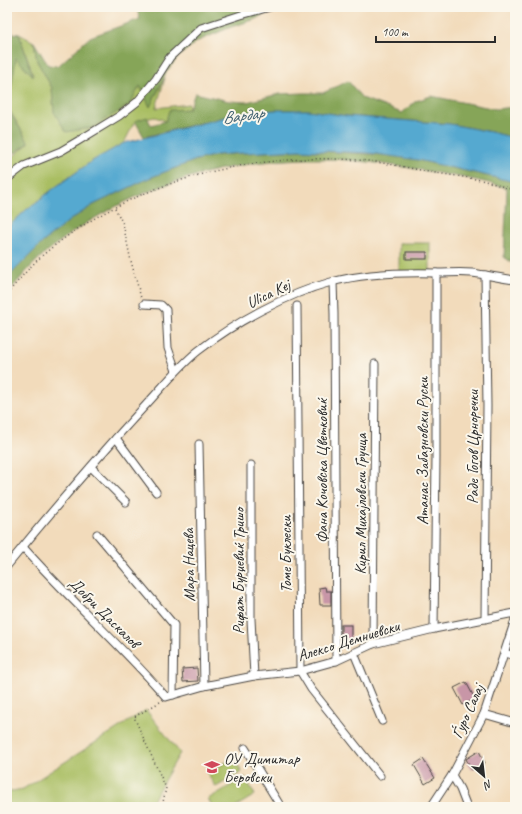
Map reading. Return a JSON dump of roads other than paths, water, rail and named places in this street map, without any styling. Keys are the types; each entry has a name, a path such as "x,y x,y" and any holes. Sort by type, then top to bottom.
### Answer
{"street":[{"path":"7,179 24,166 61,151 119,116 138,102 170,58 202,28 270,7"},
{"name":"Ulica Kej","path":"7,566 116,438 176,371 197,352 224,332 275,304 313,288 333,282 392,273 471,273 515,280"},
{"name":"Атанас Забазновски Руски","path":"434,629 436,273"},
{"name":"Раде Гогов Црноречки","path":"485,275 487,406 485,619"},
{"name":"Фана Кочовска Цветковиќ","path":"333,282 336,661"},
{"path":"143,303 157,304 165,308 167,313 168,348 176,371"},
{"name":"Томе Буклески","path":"297,306 300,671"},
{"name":"Кирил Михајловски Груица","path":"373,644 375,364"},
{"path":"116,438 156,492"},
{"name":"Мара Нацева","path":"199,444 204,686"},
{"name":"Рифат Бурџевиќ Тришо","path":"251,465 251,619 254,676"},
{"path":"91,467 126,502"},
{"path":"97,534 174,625 170,696"},
{"name":"Добри Даскалов","path":"23,548 146,674 170,696"},
{"name":"Алексо Демниевски","path":"170,696 204,686 254,676 300,671 336,661 373,644 434,629 515,613"},
{"name":"Ѓуро Салај","path":"431,807 452,775 484,714 515,620"},
{"path":"354,653 382,721"},
{"path":"505,653 515,656"},
{"path":"300,671 311,689 380,776"},
{"path":"484,714 515,723"},
{"path":"245,748 281,807"},
{"path":"452,775 460,789 467,807"}],"water":[{"name":"Вардар","path":"275,110 308,110 347,116 450,124 515,138 515,182 418,160 369,153 300,150 217,155 196,160 149,178 93,205 70,220 43,242 7,278 7,228 26,210 92,161 124,143 241,113"}],"place":[{"name":"ОУ Димитар Беровски","path":"212,767"}]}
